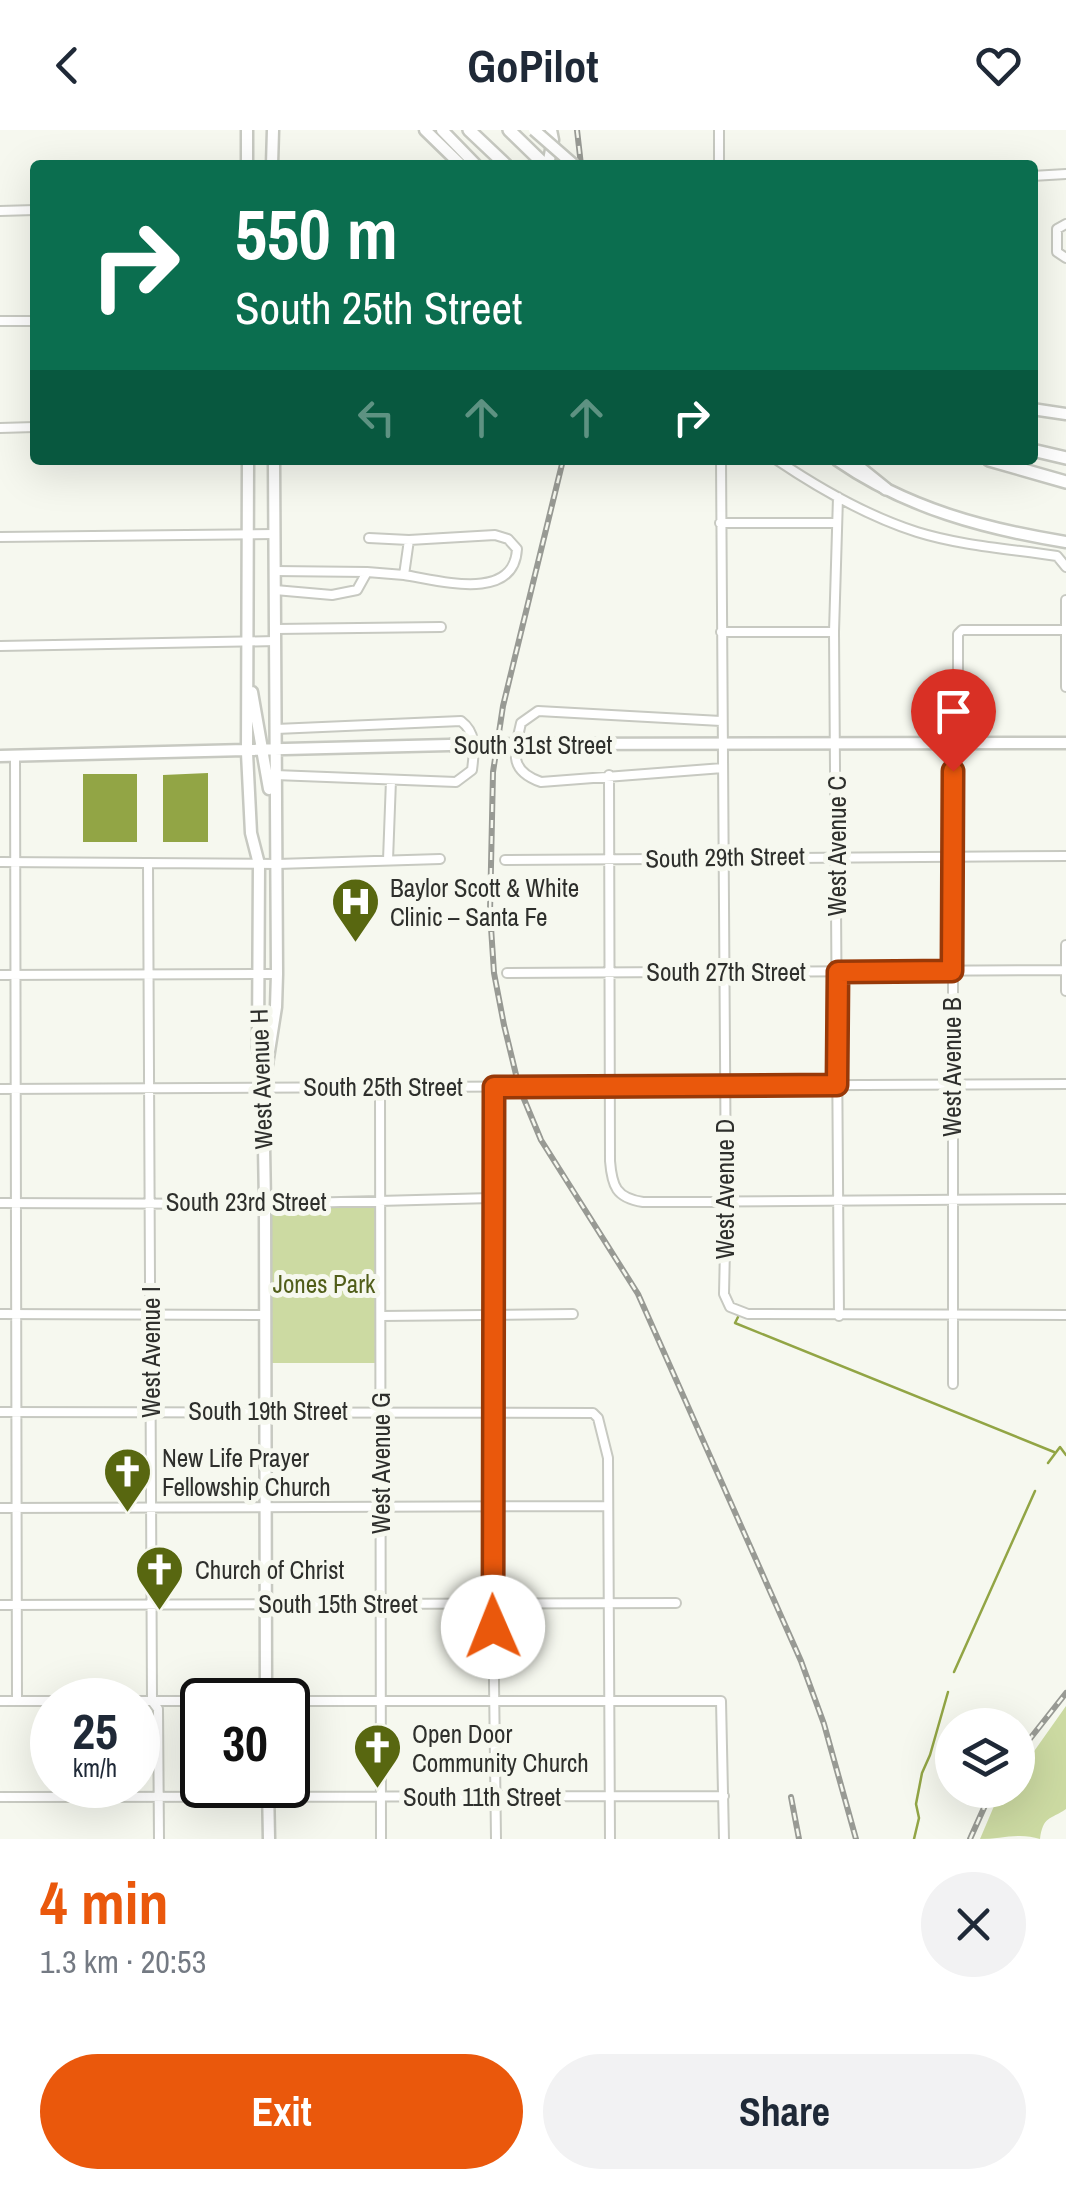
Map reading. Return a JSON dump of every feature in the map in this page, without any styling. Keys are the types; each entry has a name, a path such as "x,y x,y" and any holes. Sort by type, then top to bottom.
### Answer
{"highway":[{"path":"469,130 501,160"},
{"path":"509,130 541,160"},
{"path":"1038,451 1066,458"},
{"path":"856,465 886,489"},
{"path":"1006,465 1066,482"}],"main road":[{"path":"247,130 247,160"},
{"path":"272,160 273,130"},
{"path":"425,130 456,160"},
{"path":"442,130 471,160"},
{"path":"534,130 568,160"},
{"path":"548,160 554,140 551,130"},
{"path":"1038,410 1066,414"},
{"name":"West Avenue H","path":"248,465 248,753 251,833 259,864 258,1048 264,1088 266,1204 266,1678"},
{"path":"274,465 276,729 269,751 276,818"},
{"path":"845,465 922,506 975,524 1066,542"},
{"path":"248,687 254,696 274,775 278,864 277,974 264,1088"},
{"name":"South 31st Street","path":"0,756 248,753 449,745 1066,743"},
{"path":"269,1808 269,1839"}],"street":[{"path":"719,130 719,160"},
{"path":"1038,176 1066,174"},
{"path":"0,210 30,210"},
{"path":"1066,224 1058,226 1057,252 1066,258"},
{"path":"0,321 30,321"},
{"path":"0,428 30,427"},
{"path":"721,465 721,721 538,711 521,723 514,754 526,777 540,782 723,768"},
{"path":"785,465 838,497 919,532 1057,556 1065,564"},
{"name":"West Avenue C","path":"838,497 834,522 834,632 839,1316"},
{"path":"720,524 834,522"},
{"path":"0,537 274,534"},
{"path":"274,571 367,572 477,586 508,573 516,562 517,549 508,539 495,534 409,540 369,538"},
{"path":"404,575 409,540"},
{"path":"275,590 332,596 358,590 367,572"},
{"path":"1066,600 1066,687"},
{"path":"0,646 249,642 276,635 441,627"},
{"name":"West Avenue B","path":"953,1384 952,856 959,632 1066,630"},
{"path":"721,632 834,632"},
{"path":"274,775 456,782 472,770 472,733 461,721 276,729"},
{"name":"West Avenue D","path":"721,721 724,1294 732,1308 748,1314 839,1316"},
{"path":"16,756 16,1701"},
{"path":"610,775 611,1180 618,1194 643,1202 1066,1199"},
{"path":"388,860 392,780"},
{"name":"South 29th Street","path":"505,860 1066,856"},
{"path":"0,862 278,864 440,859"},
{"name":"West Avenue I","path":"148,862 152,1678"},
{"path":"1066,944 1066,991"},
{"name":"South 27th Street","path":"507,972 1066,970"},
{"path":"0,975 277,974"},
{"name":"South 25th Street","path":"0,1089 1066,1084"},
{"name":"West Avenue G","path":"380,1087 382,1839"},
{"path":"494,1087 492,1603 496,1839"},
{"name":"South 23rd Street","path":"0,1203 266,1204 492,1198"},
{"path":"0,1314 264,1315"},
{"path":"380,1316 573,1314"},
{"path":"839,1316 1066,1315"},
{"name":"South 19th Street","path":"0,1412 494,1410 596,1415 608,1458 608,1506"},
{"path":"0,1508 608,1506 610,1839"},
{"name":"South 15th Street","path":"0,1605 676,1603"},
{"path":"310,1700 721,1701 724,1839"},
{"path":"0,1701 30,1701"},
{"name":"South 11th Street","path":"310,1798 724,1796"},
{"name":"South 11th Street","path":"0,1798 30,1798"},
{"name":"West Avenue I","path":"158,1808 159,1839"}],"green space":[{"name":"Jones Park","path":"272,1206 375,1206 375,1363 272,1363"},
{"path":"1066,1706 1066,1809 1045,1822 1040,1839 980,1839 993,1808 1035,1808 1035,1750"}],"shaded area":[{"path":"208,773 208,842 163,842 163,775"},
{"path":"83,774 137,774 137,842 83,842"}],"waterway":[{"path":"738,1317 735,1323 1054,1452"},
{"path":"1048,1463 1060,1447 1066,1455"},
{"path":"954,1672 1035,1491"},
{"path":"914,1839 922,1773 948,1692"}],"railway":[{"path":"577,130 580,160"},
{"path":"562,465 503,706 493,772 490,912 494,973 504,1025 519,1087 541,1140 638,1294 801,1661 824,1724 856,1839"},
{"path":"1035,1732 1066,1693"},
{"path":"791,1797 799,1839"},
{"path":"970,1839 984,1808"}],"place":[{"name":"Baylor Scott & White Clinic – Santa Fe","path":"355,944"},
{"name":"New Life Prayer Fellowship Church","path":"127,1514"},
{"name":"Church of Christ","path":"160,1612"},
{"name":"Open Door Community Church","path":"377,1790"}],"route":[{"path":"493,1627 494,1087 837,1085 838,972 952,971 953,771"}]}
